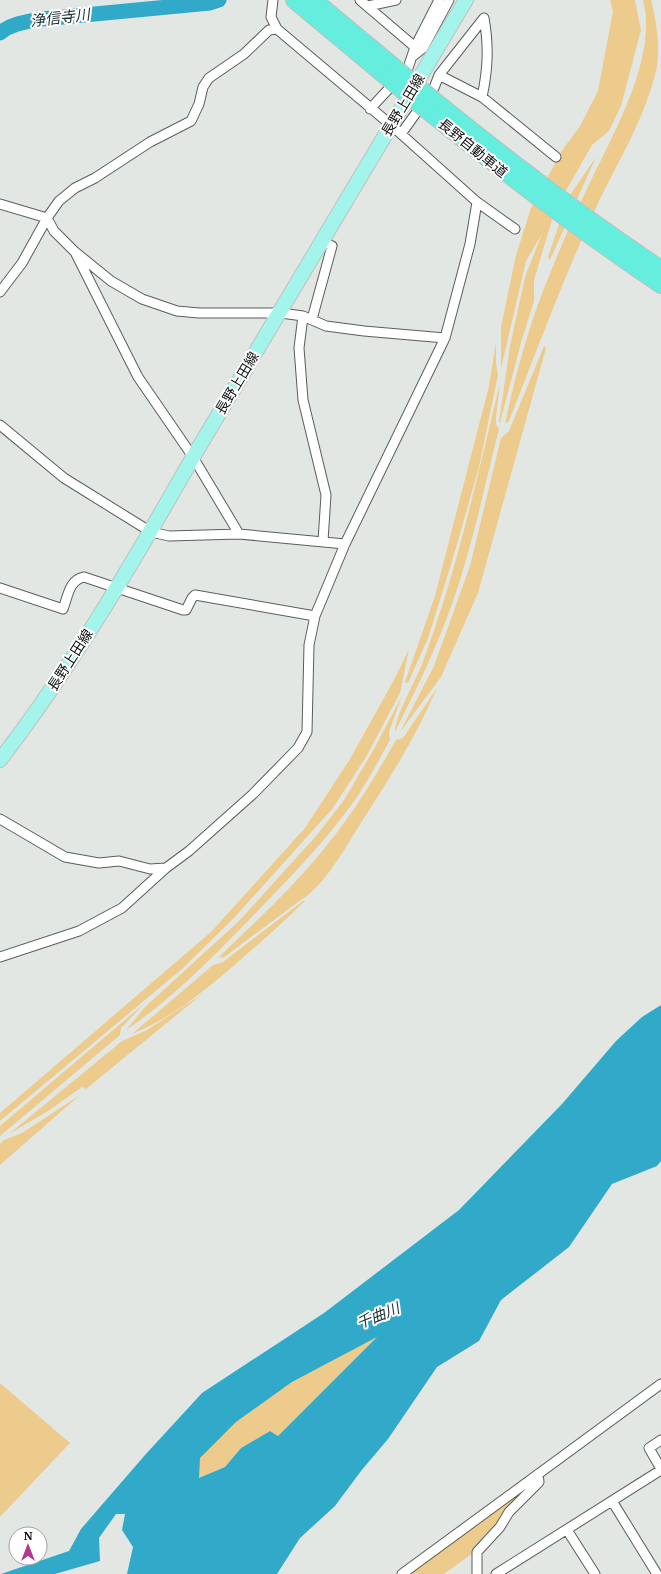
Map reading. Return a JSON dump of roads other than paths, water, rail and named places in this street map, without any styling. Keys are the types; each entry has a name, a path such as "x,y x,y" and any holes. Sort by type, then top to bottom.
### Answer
{"highway":[{"name":"長野自動車道","path":"307,3 430,105 532,186 574,225 661,285"},
{"name":"長野自動車道","path":"532,186 661,269"}],"main road":[{"name":"長野上田線","path":"0,760 59,679 150,532 193,457 281,313 322,241 396,130 466,0"}],"street":[{"path":"273,0 271,17 277,30 396,130 477,202 514,229"},
{"path":"360,0 415,47"},
{"path":"368,6 396,0"},
{"path":"370,109 408,68 415,47 439,0"},
{"path":"412,57 423,48 449,0"},
{"path":"396,130 434,88 439,75 484,18 488,44 486,80 482,97"},
{"path":"0,292 22,263 48,218 60,201 75,188 95,178 150,142 190,121 199,104 203,87 209,78 244,54 269,30 277,30"},
{"path":"439,75 482,97 556,157"},
{"path":"0,957 79,931 104,919 122,908 166,868 189,851 254,794 298,748 307,732 309,645 314,616 345,544 444,338 470,244 477,202"},
{"path":"0,204 48,218 54,231 74,251 117,285 148,302 177,311 199,313 281,313 308,318 326,326 444,338"},
{"path":"322,241 332,246 299,348 303,400 326,495 323,541"},
{"path":"74,251 138,377 193,457 239,534"},
{"path":"0,425 64,478 150,532 169,536 239,534 345,544"},
{"path":"0,588 63,609 72,584 76,580 88,578 183,610 186,610 195,595 314,616"},
{"path":"0,819 65,858 94,862 119,861 150,869 166,868"},
{"path":"402,1574 661,1384"},
{"path":"496,1574 660,1473 649,1448 661,1440"},
{"path":"477,1574 477,1552 500,1527 509,1512 539,1482 538,1474"},
{"path":"612,1502 657,1574"},
{"path":"567,1530 595,1574"}],"water":[{"name":"千曲川","path":"661,1005 661,1161 657,1166 612,1184 569,1247 501,1300 479,1341 437,1367 388,1439 361,1471 335,1506 300,1538 277,1574 127,1574 133,1547 122,1530 125,1514 116,1514 99,1538 100,1561 55,1574 1,1574 25,1566 48,1566 48,1558 69,1551 81,1529 145,1455 202,1393 324,1313 459,1210 562,1104 616,1041 642,1017","holes":["377,1337 278,1436 270,1431 241,1448 225,1467 199,1478 200,1458 236,1422 292,1382"]}],"waterway":[{"name":"浄信寺川","path":"0,33 15,25 42,19 210,3 219,0"}]}
